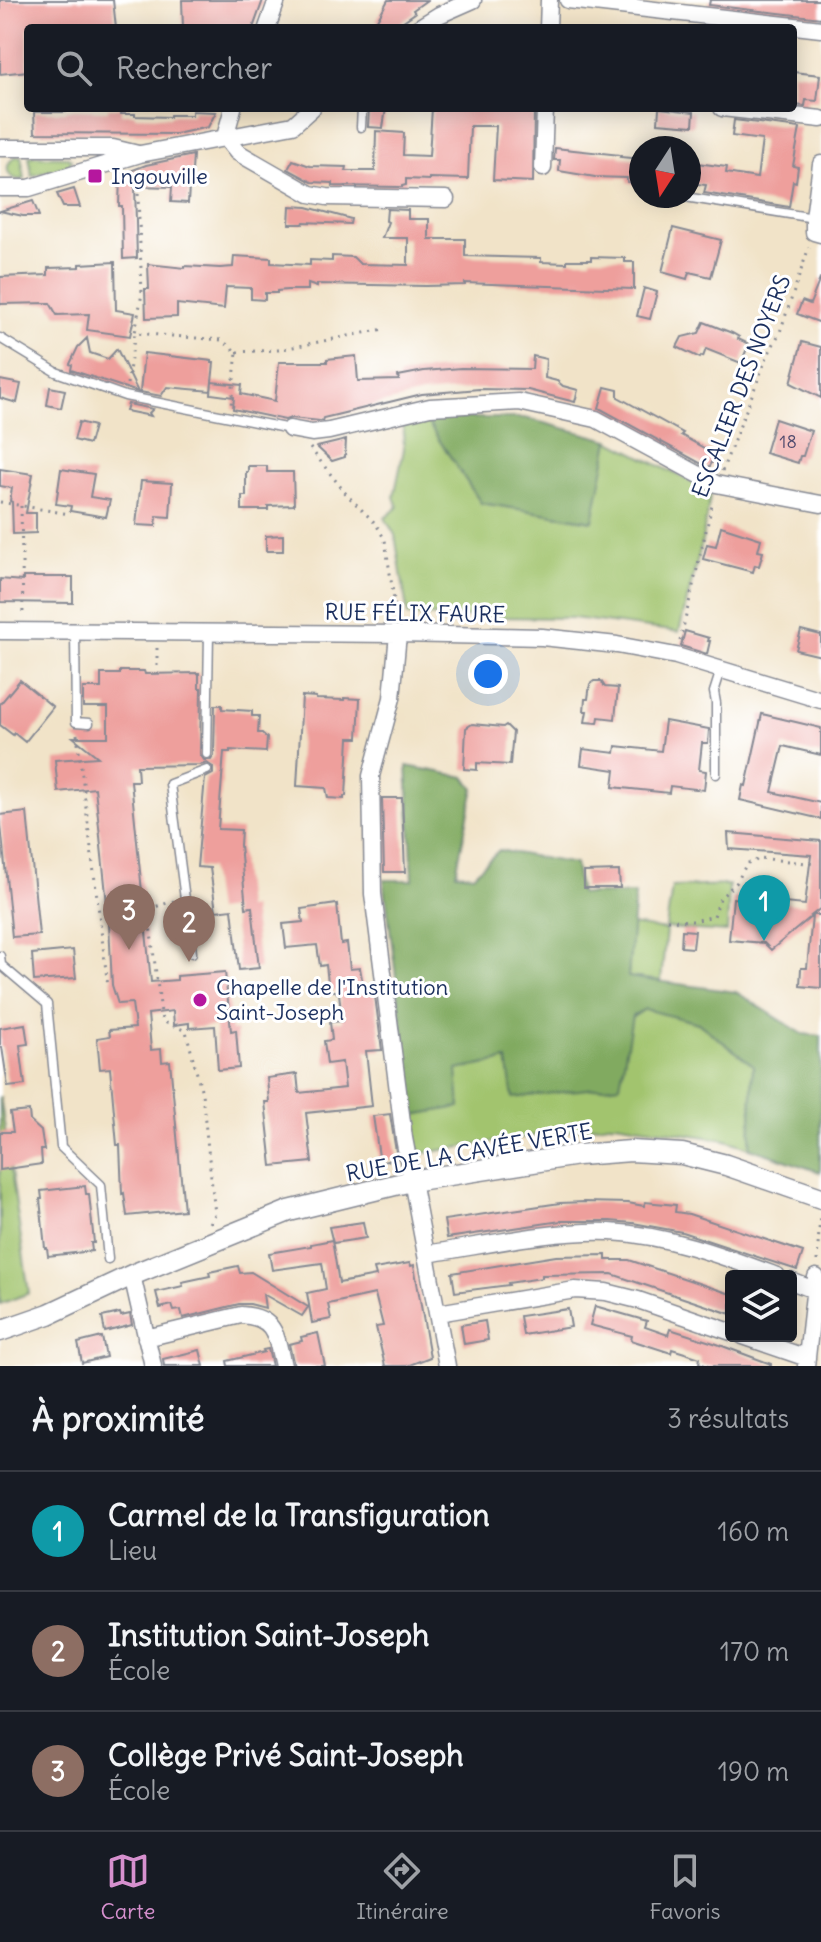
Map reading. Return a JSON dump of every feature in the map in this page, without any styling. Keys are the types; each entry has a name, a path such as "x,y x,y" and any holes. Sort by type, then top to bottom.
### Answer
{"street":[{"path":"268,24 277,0"},
{"path":"424,24 473,0"},
{"path":"548,24 549,0"},
{"path":"568,0 777,24"},
{"path":"797,26 821,29"},
{"path":"225,137 232,112"},
{"path":"0,188 29,188 140,154 293,125 308,112"},
{"path":"543,168 545,112"},
{"path":"758,112 821,119"},
{"path":"225,137 237,152 310,194 446,199"},
{"path":"0,148 113,148 140,154"},
{"path":"816,228 821,164"},
{"path":"290,429 312,433 329,431 430,407 519,402 596,419 716,484 821,504"},
{"name":"RUE FÉLIX FAURE","path":"0,631 542,637 617,645 676,656 821,700"},
{"path":"398,634 392,698 371,776 373,879 402,1123 447,1366"},
{"name":"RUE DE LA CAVÉE VERTE","path":"0,1331 49,1314 132,1275 289,1211 411,1181 578,1155 631,1151 682,1154 821,1198"},
{"path":"426,1254 563,1233 612,1232 669,1240 761,1270"},
{"path":"132,1275 153,1366"},
{"path":"758,1342 806,1362 816,1275 797,1280"},
{"path":"438,1313 575,1290 606,1292 638,1300 725,1330"},
{"path":"146,1338 241,1315 254,1316 266,1321 275,1330 283,1366"}],"lane":[{"path":"361,127 362,112"},
{"path":"85,148 90,170"},
{"path":"701,201 816,228"},
{"path":"0,338 56,372 125,396 290,429"},
{"path":"75,631 76,722 89,723"},
{"path":"207,754 209,632"},
{"path":"716,774 714,692 721,670"},
{"path":"192,953 170,784 207,770"},
{"path":"0,956 1,965 47,1004 61,1147 101,1185 108,1259"}],"path":[{"path":"125,393 142,293 138,196 140,154"},
{"name":"ESCALIER DES NOYERS","path":"679,646 716,484 780,332 816,228"},
{"path":"135,333 221,340 237,352 278,350 384,329"},
{"path":"231,411 237,352"},
{"path":"308,445 326,471 380,529 385,540 395,607"},
{"path":"0,502 69,514"},
{"path":"21,506 23,631"},
{"path":"157,668 157,674"},
{"path":"76,722 108,987"},
{"path":"667,920 694,921 714,916 720,898 737,882 747,863 759,858 816,864"},
{"path":"185,897 148,909 162,1021 186,1031 202,1093 215,1214 197,1248"},
{"path":"816,1275 820,1221"}],"green space":[{"path":"21,156 25,179 14,178 8,172 9,164"},
{"path":"29,156 69,157 72,160 69,165 32,176"},
{"path":"525,418 609,440 593,521 481,503 426,420"},
{"path":"426,420 481,503 592,521 609,440 711,492 679,632 573,618 408,616 395,535 385,518 398,507 394,497 404,449 403,426"},
{"path":"407,766 465,777 474,788 456,873 473,875 499,850 575,864 580,894 635,894 628,977 736,992 803,1034 821,1036 820,1172 750,1148 753,1065 698,1023 645,1009 632,1016 620,1085 513,1098 507,1060 457,1070 460,1107 413,1115 384,880 413,880"},
{"path":"729,885 727,932 666,928 672,887"},
{"path":"632,925 666,930 661,981 628,977"},
{"path":"645,1009 698,1023 753,1065 750,1148 726,1140 615,1123 424,1153 416,1147 413,1115 460,1107 456,1070 508,1060 513,1098"},
{"path":"0,1096 29,1293 0,1304"}],"building":[{"path":"0,0 113,0 116,24 24,24 24,71 0,74"},
{"path":"182,0 263,0 254,24 183,24"},
{"path":"388,0 427,0 399,24 380,24 377,20"},
{"path":"710,0 821,0 821,18 709,5"},
{"path":"797,72 820,75 817,101 806,100 805,106 797,105"},
{"path":"34,112 121,112 135,116 170,117 192,115 192,112 216,112 208,127 176,134 35,133"},
{"path":"369,112 385,112 383,128 368,127"},
{"path":"432,112 534,112 533,182 493,180 496,126 470,126 468,179 406,179 406,185 402,187 333,186 333,183 312,182 288,169 293,160 310,166 347,167 346,171 375,171 376,131 404,133 403,155 429,156"},
{"path":"659,112 694,112 693,126 658,123"},
{"path":"734,120 800,128 793,166 798,167 796,182 793,181 789,207 704,193 706,185 701,184 701,164 727,167 726,173 757,178 762,140 732,136"},
{"path":"555,148 621,155 629,158 629,182 627,178 559,171 560,160 554,160"},
{"path":"193,155 188,203 171,202 172,187 135,186 137,258 123,259 120,175 146,165"},
{"path":"74,189 80,207 63,207 57,194"},
{"path":"33,201 39,216 0,211"},
{"path":"290,206 307,207 351,219 350,224 289,224"},
{"path":"387,209 408,210 408,219 429,219 429,239 465,239 465,256 541,258 541,262 567,263 567,260 591,260 591,257 625,258 625,262 634,262 634,289 465,283 426,286 317,284 317,287 308,284 308,290 265,293 265,300 251,299 251,288 226,287 224,309 177,304 177,317 146,318 148,264 185,268 233,267 234,256 271,258 271,263 310,265 310,260 332,261 332,256 353,257 360,264 408,265 408,238 382,238 388,222"},
{"path":"673,228 721,240 711,277 689,272 687,279 662,272"},
{"path":"115,262 116,310 135,313 130,336 87,330 89,314 57,315 50,303 0,304 0,277 48,275 48,268"},
{"path":"820,279 821,323 797,314 802,301 810,304"},
{"path":"644,288 657,292 650,319 637,316"},
{"path":"704,322 732,333 749,344 741,363 706,349 700,358 677,347 682,337 699,333"},
{"path":"87,338 90,353 108,359 117,349 138,392 71,370 70,364 78,347"},
{"path":"802,342 821,347 821,398 791,383"},
{"path":"144,353 212,361 211,391 167,387 161,396 140,392"},
{"path":"356,356 358,381 399,380 398,376 461,368 532,369 533,356 546,359 545,378 578,390 575,402 528,390 479,389 422,394 323,418 322,421 285,420 233,409 234,397 211,394 212,382 242,385 241,394 275,401 279,362 327,362 327,359"},
{"path":"0,380 21,384 17,403 0,398"},
{"path":"50,387 65,390 61,408 47,405"},
{"path":"605,387 618,390 618,397 716,455 709,468 599,408"},
{"path":"128,404 153,409 149,413 151,416 126,411"},
{"path":"775,419 811,431 798,463 765,453"},
{"path":"79,422 94,426 89,444 74,440"},
{"path":"346,440 345,457 332,461 317,447"},
{"path":"248,466 267,466 267,472 293,472 294,505 268,506 268,510 242,510"},
{"path":"0,469 33,474 26,513 36,513 36,533 13,534 12,488 0,486"},
{"path":"61,469 94,474 90,497 110,500 106,517 70,511 71,506 56,504"},
{"path":"141,481 172,483 170,517 157,516 156,526 136,525"},
{"path":"721,526 761,539 758,551 763,552 759,566 755,565 753,572 703,559 707,544 716,546"},
{"path":"283,535 283,551 266,551 266,536"},
{"path":"23,577 73,577 73,603 0,602 0,579 23,581"},
{"path":"801,630 821,635 821,656 796,650"},
{"path":"685,631 709,638 707,654 681,646"},
{"path":"120,671 199,673 200,754 204,760 211,760 214,755 215,705 222,705 222,709 252,711 252,716 259,716 258,733 267,738 266,752 224,752 218,829 241,830 246,908 252,907 259,968 239,970 232,909 216,911 210,868 197,867 205,778 213,774 213,767 207,763 137,766 138,781 131,781 151,982 177,980 177,976 225,972 231,1031 236,1030 239,1068 218,1070 215,1026 189,1028 189,1023 174,1025 173,1011 148,1014 151,1050 161,1049 162,1062 170,1061 184,1210 127,1216 122,1194 120,1145 117,1145 110,1068 100,1069 97,1038 110,1036 109,1030 135,1028 132,1003 118,1004 112,985 95,788 58,792 55,760 98,757 73,737 108,737 108,707 83,707 83,688 101,688 101,674 120,674"},
{"path":"20,680 53,707 25,742 0,725 0,704"},
{"path":"601,681 605,687 618,688 615,719 599,717 598,723 585,722 585,699 588,699 590,684"},
{"path":"302,696 360,699 358,738 349,738 344,799 328,798 326,788 297,786"},
{"path":"762,714 821,728 821,755 783,746 772,792 821,803 821,819 740,800"},
{"path":"665,721 709,729 708,743 702,743 699,770 706,771 704,790 670,786 669,793 613,787 615,770 581,765 583,749 615,753 616,746 661,751"},
{"path":"472,724 506,725 513,732 510,765 477,763 477,770 464,769 466,728"},
{"path":"382,798 402,798 405,872 384,872"},
{"path":"27,812 39,935 12,937 0,815"},
{"path":"728,833 821,841 821,908 812,915 821,915 821,988 800,986 801,968 807,968 812,916 771,950 764,943 729,940 733,898 749,897 751,900 805,905 811,855 729,849"},
{"path":"619,871 620,888 584,888 584,872"},
{"path":"337,904 341,944 347,943 350,969 360,968 364,990 374,988 382,1050 366,1051 372,1106 306,1113 312,1162 272,1166 265,1102 269,1102 267,1078 297,1074 299,1093 345,1088 342,1062 327,1064 324,1041 332,1040 330,1022 342,1021 339,993 329,991 326,965 320,966 317,945 286,948 283,924 303,922 301,909"},
{"path":"682,930 695,931 693,948 681,947"},
{"path":"73,950 76,978 34,981 32,954"},
{"path":"25,1024 28,1044 20,1045 25,1085 8,1087 0,1047 0,1028"},
{"path":"29,1111 30,1121 41,1131 44,1150 41,1150 42,1164 0,1170 0,1132 13,1132 10,1113"},
{"path":"390,1114 397,1158 380,1163 373,1116"},
{"path":"85,1186 86,1194 89,1194 94,1243 91,1243 92,1251 48,1256 41,1191"},
{"path":"645,1202 676,1205 675,1212 803,1252 797,1270 682,1232 610,1221 561,1221 447,1238 444,1220 560,1203 628,1203 644,1206"},
{"path":"363,1222 366,1238 333,1243 329,1227"},
{"path":"332,1240 339,1283 376,1276 374,1269 414,1265 430,1357 407,1366 385,1366 376,1327 383,1326 375,1294 328,1304 331,1319 312,1323 307,1293 326,1289 322,1263 272,1270 269,1253"},
{"path":"606,1255 606,1260 629,1260 725,1292 725,1312 612,1274 542,1275 542,1278 509,1285 455,1292 452,1273 556,1256"},
{"path":"238,1266 240,1273 251,1272 308,1307 302,1316 263,1294 265,1308 239,1304 183,1318 181,1310 174,1311 172,1305 160,1308 156,1292 210,1276 209,1272"},
{"path":"595,1306 647,1321 645,1327 668,1335 670,1329 771,1366 708,1366 699,1363 700,1358 672,1349 671,1353 631,1340 632,1336 590,1325"},
{"path":"568,1309 571,1327 523,1335 520,1316"},
{"path":"120,1313 121,1316 130,1314 132,1325 105,1332 102,1317"},
{"path":"485,1321 488,1340 464,1344 461,1325"},
{"path":"318,1333 325,1366 294,1366 289,1344"},
{"path":"102,1337 106,1357 82,1363 78,1343"},
{"path":"268,1349 272,1366 228,1366 227,1361"},
{"path":"200,1350 204,1366 164,1366 163,1359"}],"place":[{"name":"Ingouville","path":"95,176"},
{"name":"Carmel de la Transfiguration","path":"764,941"},
{"name":"Collège Privé Saint-Joseph","path":"129,950"},
{"name":"Institution Saint-Joseph","path":"189,962"},
{"name":"Chapelle de l'Institution Saint-Joseph","path":"200,1000"}]}
